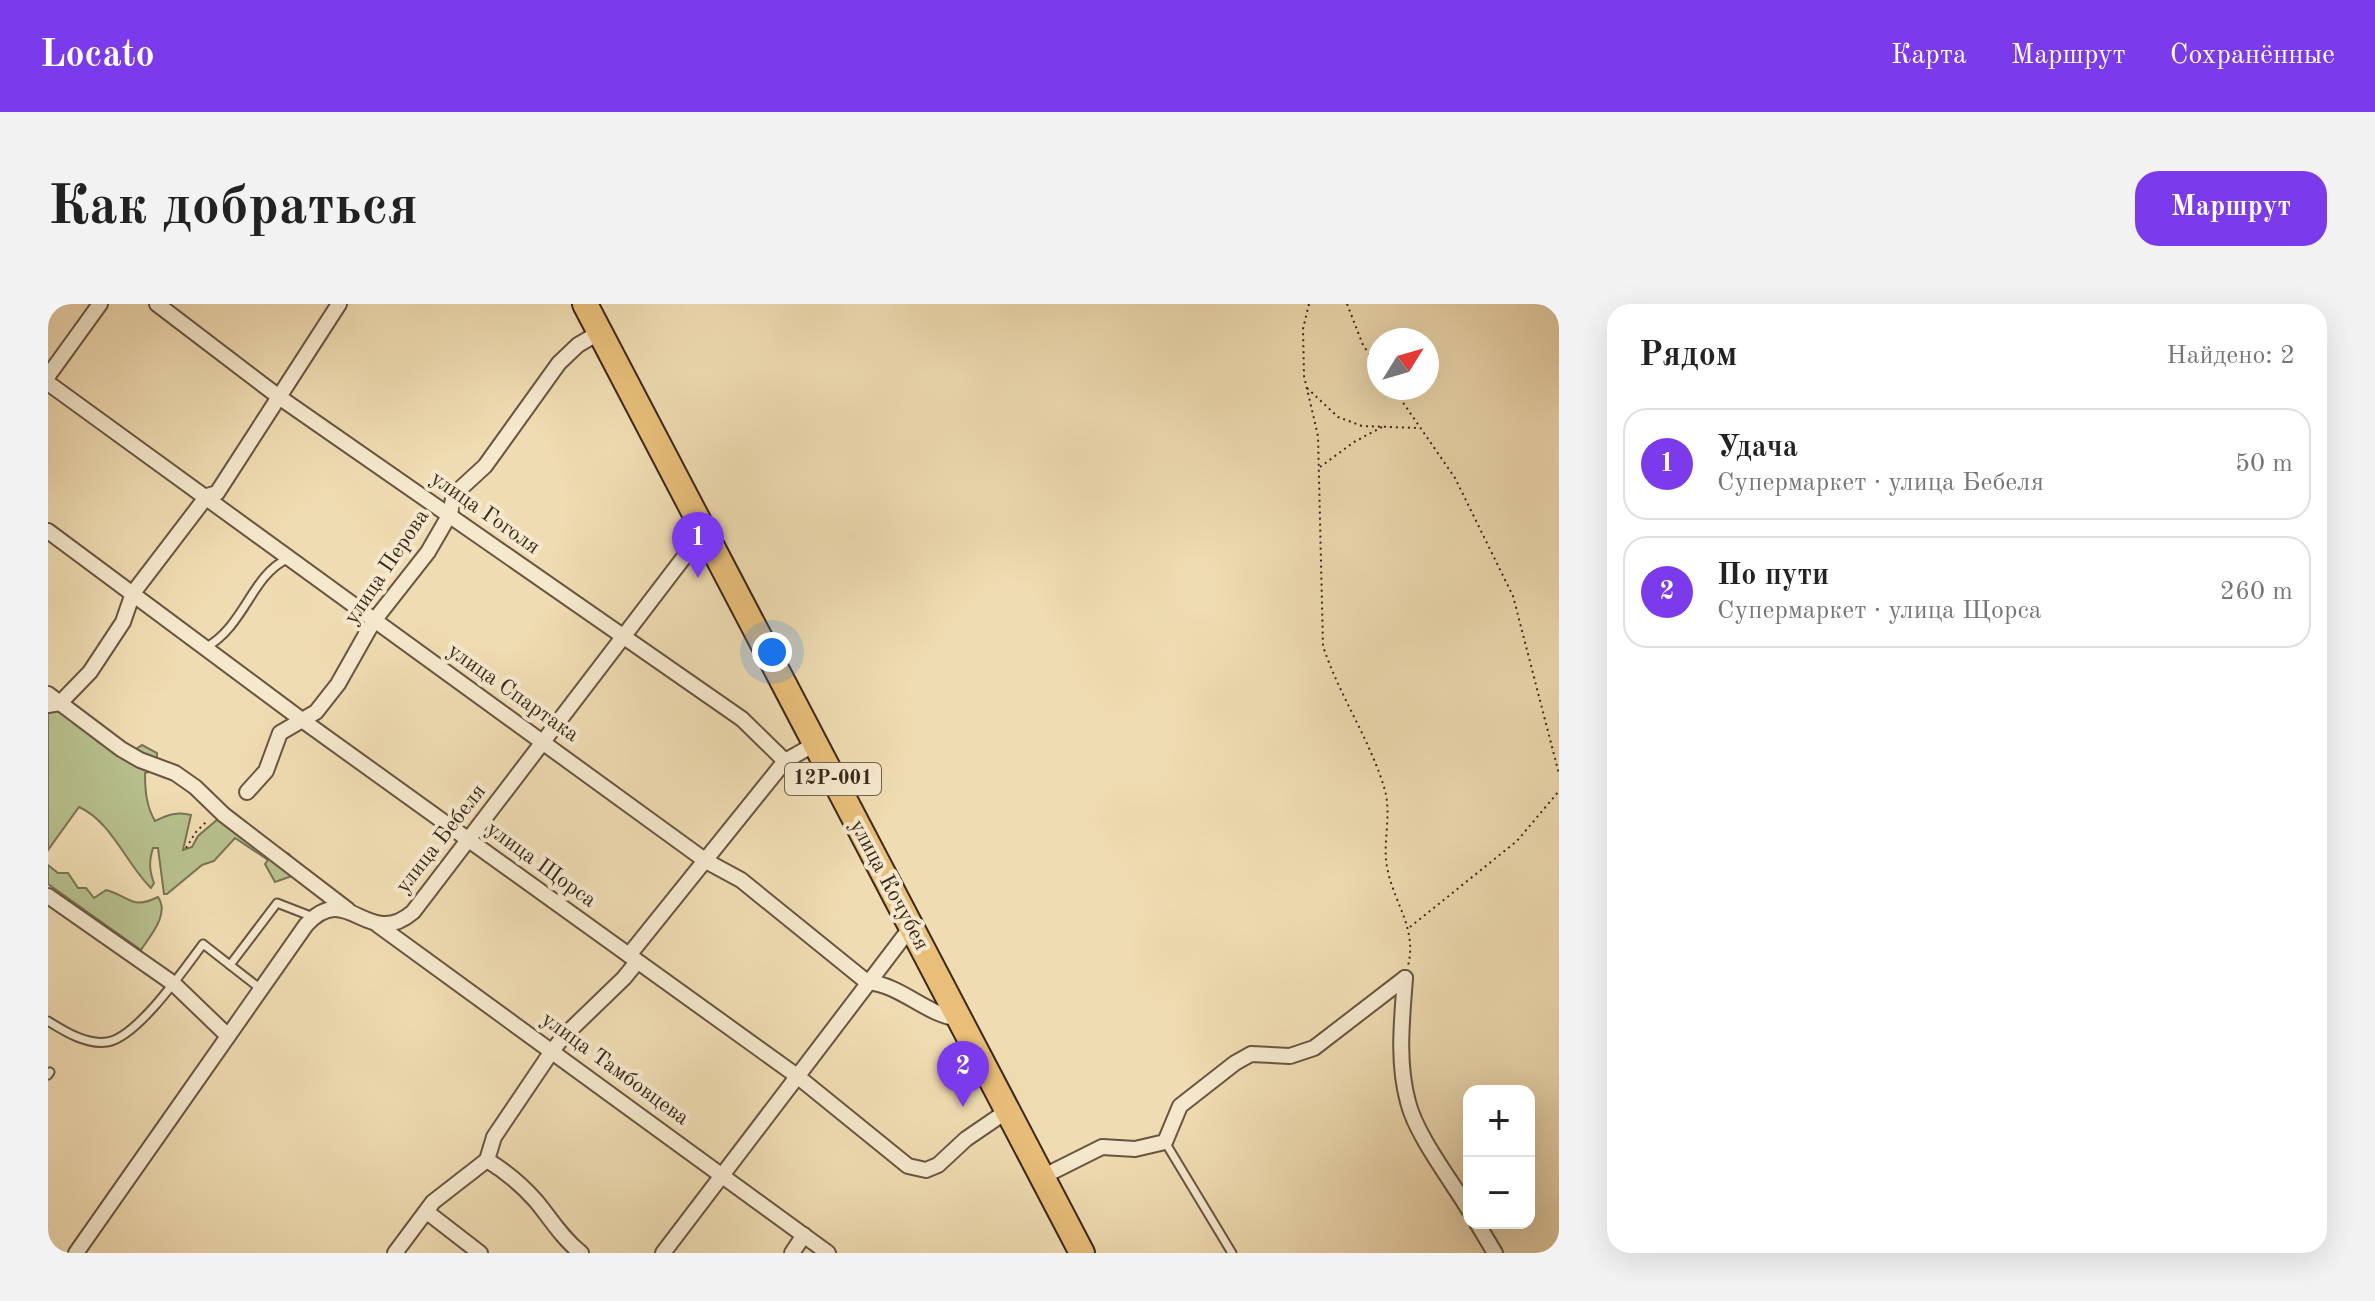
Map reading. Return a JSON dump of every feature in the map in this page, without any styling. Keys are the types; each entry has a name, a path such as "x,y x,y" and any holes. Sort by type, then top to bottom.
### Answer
{"main road":[{"name":"улица Кочубея","path":"585,304 1082,1253"}],"street":[{"path":"48,376 100,304"},
{"name":"улица Гоголя","path":"157,304 279,397 742,719 785,761"},
{"path":"339,304 217,493 207,496 133,593 123,622 90,672 52,701 121,749 175,773 348,911 374,923"},
{"name":"улица Перова","path":"247,792 266,771 280,733 316,712 338,684 373,622 428,552 450,514 453,499 460,489 485,466 559,363 578,345 600,332"},
{"name":"улица Спартака","path":"48,383 706,861 741,880 867,982 893,987 941,1016 959,1019"},
{"name":"улица Щорса","path":"48,531 204,649 797,1076 896,1158 917,1170 938,1165 966,1139 1007,1111"},
{"name":"улица Бебеля","path":"374,923 387,926 407,918 470,840 621,636 704,531"},
{"path":"395,1253 443,1193 487,1160 494,1137 552,1051 633,959 785,761 815,744"},
{"path":"48,896 174,984 228,1036"},
{"path":"76,1253 313,917 336,909 348,911"},
{"name":"улица Тамбовцева","path":"374,923 828,1253"},
{"path":"663,1253 911,927"},
{"path":"1042,1177 1102,1147 1135,1149 1165,1142 1180,1106 1235,1063 1251,1054 1290,1056 1314,1048 1405,978"},
{"path":"1405,978 1401,1032 1408,1105 1463,1200"},
{"path":"487,1160 522,1187 566,1240 581,1253"},
{"path":"427,1212 480,1253"},
{"path":"1481,1229 1495,1253"},
{"path":"792,1253 804,1235"}],"lane":[{"path":"204,649 225,635 269,572 289,558"},
{"path":"230,965 277,903 313,917"},
{"path":"48,1021 71,1035 106,1042 122,1036 174,984 203,944 262,990"},
{"path":"1165,1142 1232,1253"}],"path":[{"path":"1309,304 1303,329 1304,376 1318,436 1323,646 1333,676 1362,732 1385,788 1390,815 1385,848 1388,873 1410,927 1412,950 1405,978"},
{"path":"1347,304 1367,351"},
{"path":"1307,387 1338,417 1362,426 1421,428"},
{"path":"1401,400 1455,478 1513,596 1559,774"},
{"path":"1319,469 1354,442 1383,427"},
{"path":"1410,927 1517,841 1559,791"}],"green space":[{"path":"59,710 94,733 101,744 105,743 126,756 142,745 157,753 157,770 145,773 148,803 155,821 173,814 191,815 183,850 192,847 198,836 218,819 289,854 296,863 292,876 275,882 265,864 268,860 235,838 214,861 202,865 164,894 158,848 153,848 151,857 150,870 154,883 151,888 110,833 79,807 48,850 48,711"},
{"path":"48,865 58,873 68,873 78,888 86,888 94,898 106,890 137,902 158,897 162,910 160,918 141,950 48,884"}],"place":[{"name":"Удача","path":"698,578"},
{"name":"По пути","path":"963,1107"}]}
